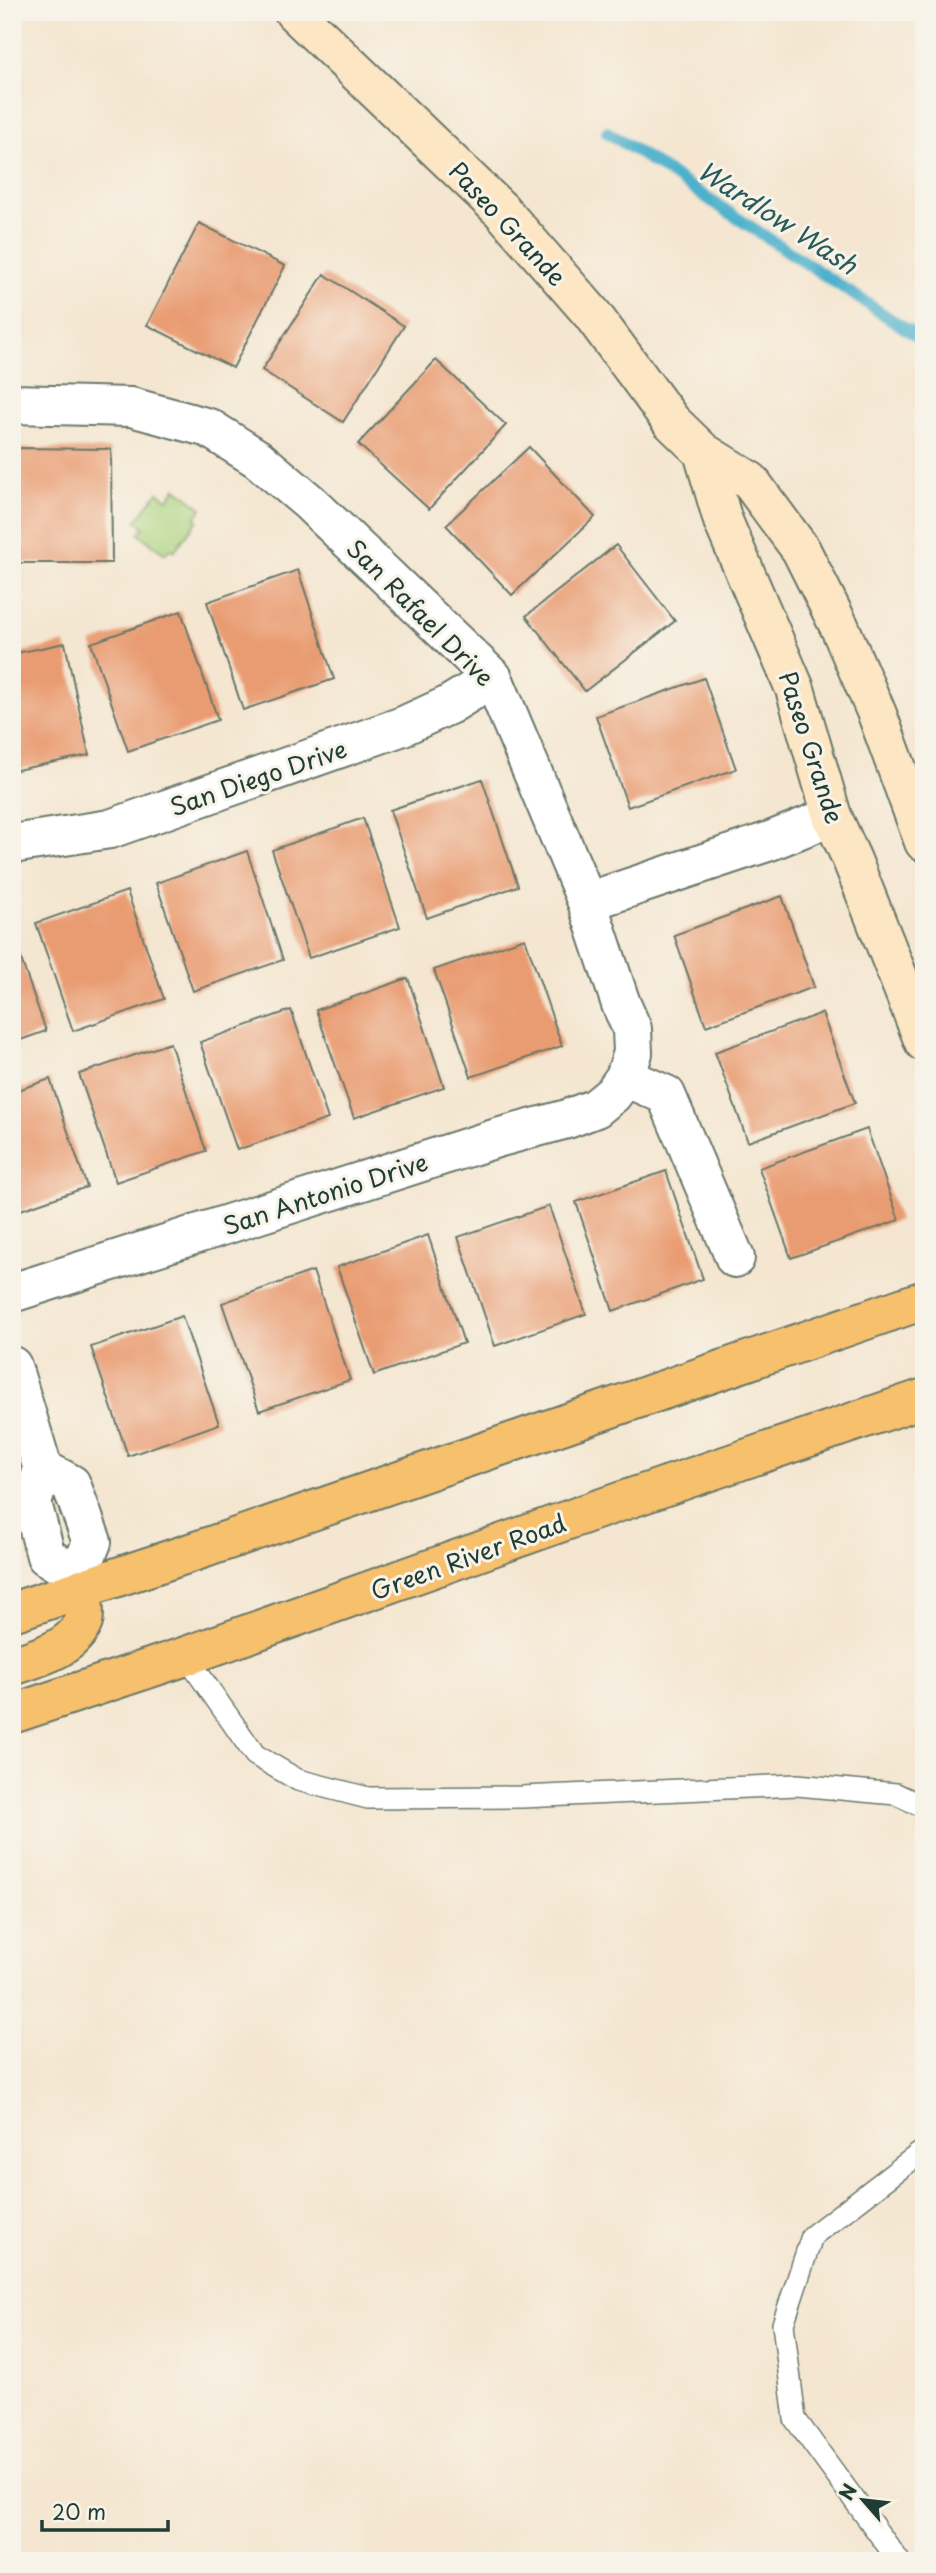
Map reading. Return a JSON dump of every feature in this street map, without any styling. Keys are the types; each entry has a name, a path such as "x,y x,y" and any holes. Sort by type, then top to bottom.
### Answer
{"main road":[{"name":"Paseo Grande","path":"297,13 502,211 592,314 671,421 703,452 750,481 801,550 840,628 877,714 924,842"},
{"name":"Paseo Grande","path":"703,452 723,521 796,689 831,816 852,860 924,1042"},
{"path":"12,1612 80,1582 202,1549 924,1300"},
{"name":"Green River Road","path":"12,1714 186,1656 596,1510 924,1398"},
{"path":"12,1665 61,1646 76,1634 84,1619 80,1582"}],"street":[{"name":"San Rafael Drive","path":"12,404 131,407 209,428 258,458 309,502 493,678 587,902 632,1029 633,1053 625,1077"},
{"name":"San Diego Drive","path":"12,844 110,829 403,726 449,705 493,678"},
{"path":"587,902 770,841 831,816"},
{"path":"625,1077 666,1095 735,1258"},
{"name":"San Antonio Drive","path":"12,1293 497,1138 567,1119 596,1108 613,1094 625,1077"},
{"path":"12,1366 43,1469 71,1484 92,1542 80,1582"}],"lane":[{"path":"186,1656 255,1755 298,1780 368,1798 522,1797 797,1785 895,1794 924,1807"},
{"path":"900,2561 795,2419 783,2324 812,2236 924,2150"}],"green space":[{"path":"176,488 202,508 195,518 198,520 174,551 170,548 165,554 139,534 144,527 136,521 158,492 168,499"}],"building":[{"path":"199,223 285,266 233,368 147,325"},
{"path":"324,274 404,326 343,422 262,370"},
{"path":"436,360 506,425 429,509 358,444"},
{"path":"529,447 595,517 512,595 446,525"},
{"path":"15,448 111,449 112,563 15,563"},
{"path":"616,545 675,621 585,691 526,616"},
{"path":"298,570 334,679 243,710 207,602"},
{"path":"181,611 218,720 128,751 91,643"},
{"path":"65,643 89,755 12,771 12,654"},
{"path":"704,678 736,769 628,807 596,716"},
{"path":"482,779 518,886 427,918 390,810"},
{"path":"363,818 400,927 309,958 272,850"},
{"path":"247,851 283,960 193,991 156,883"},
{"path":"127,891 164,999 73,1031 36,923"},
{"path":"782,896 814,987 706,1026 674,935"},
{"path":"12,933 46,1031 12,1043"},
{"path":"525,938 562,1046 471,1077 434,970"},
{"path":"408,978 444,1087 354,1118 316,1010"},
{"path":"291,1010 328,1119 237,1150 200,1042"},
{"path":"822,1013 855,1103 748,1142 715,1052"},
{"path":"170,1043 206,1151 116,1182 79,1074"},
{"path":"50,1079 87,1187 12,1213 12,1092"},
{"path":"867,1129 899,1220 791,1258 759,1168"},
{"path":"666,1171 703,1279 613,1311 576,1202"},
{"path":"549,1206 586,1314 495,1346 458,1237"},
{"path":"428,1235 464,1343 374,1375 337,1267"},
{"path":"313,1271 350,1380 259,1411 222,1303"},
{"path":"182,1316 219,1424 128,1456 91,1347"}],"waterway":[{"name":"Wardlow Wash","path":"607,132 924,341"}]}
